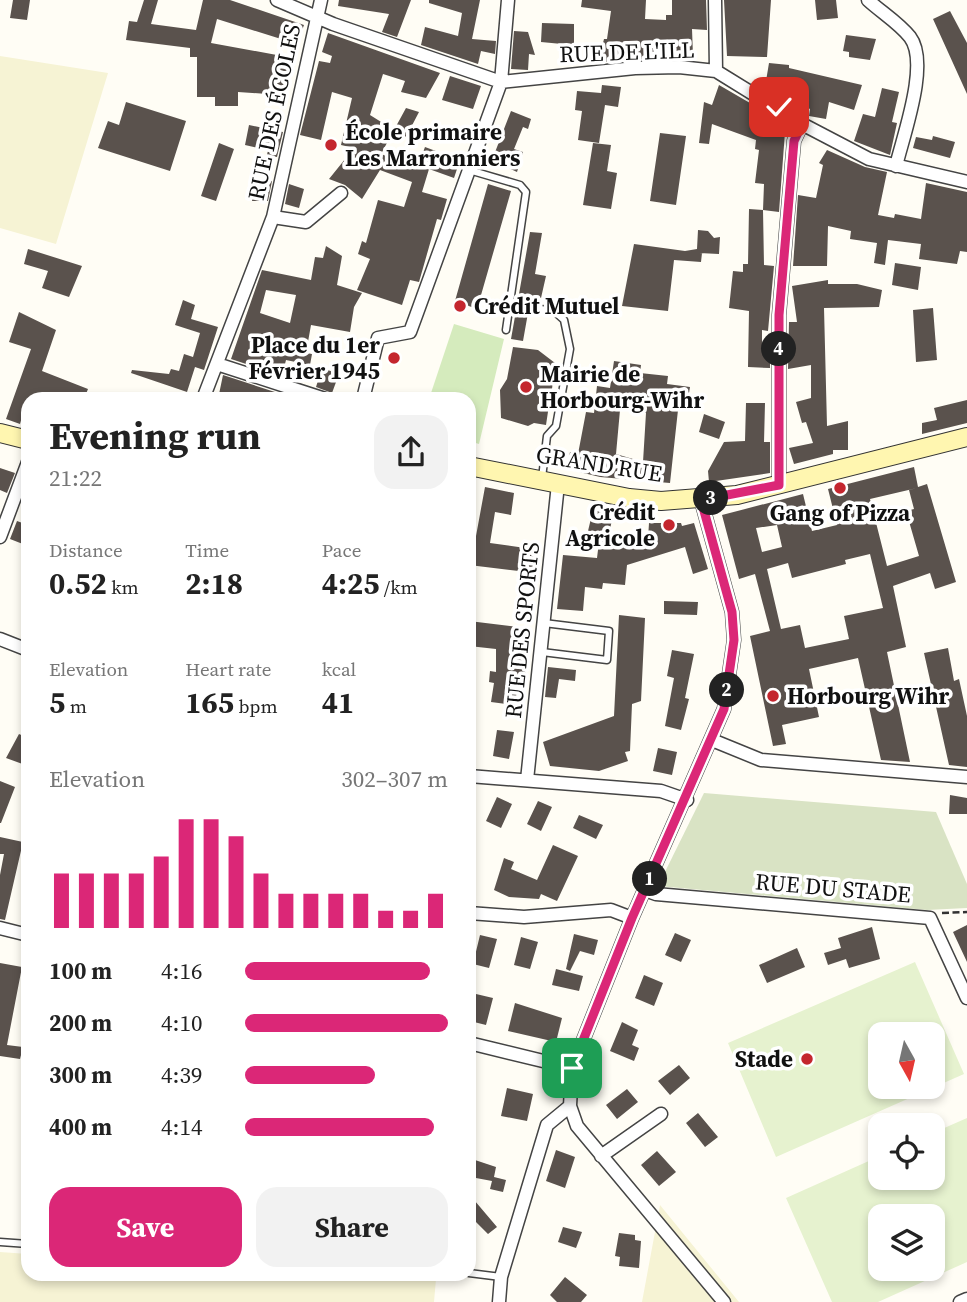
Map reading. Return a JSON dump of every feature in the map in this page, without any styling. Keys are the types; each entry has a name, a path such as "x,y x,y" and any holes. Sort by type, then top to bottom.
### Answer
{"main road":[{"path":"0,433 21,438"},
{"name":"GRAND'RUE","path":"476,467 640,499 701,500 779,485 967,438"}],"street":[{"name":"RUE DE L'ILL","path":"278,0 501,82 635,68 679,67 716,71 802,124 869,159 967,183"},
{"name":"RUE DES ÉCOLES","path":"206,392 273,217 321,0"},
{"path":"364,392 378,338 410,332 417,313 501,82 508,0"},
{"path":"715,0 716,71"},
{"path":"868,0 911,37 916,52 916,83 896,166"},
{"path":"779,485 779,315 794,141 802,124"},
{"name":"RUE DES ÉCOLES","path":"273,217 306,222 341,193"},
{"path":"217,364 303,392"},
{"path":"0,537 21,480"},
{"name":"RUE DES SPORTS","path":"527,780 542,652 550,482"},
{"path":"701,500 732,612 734,640 724,709 687,800 632,918 572,1068 570,1106 577,1126 724,1302"},
{"path":"0,639 21,647"},
{"path":"712,740 761,760 967,777"},
{"path":"476,776 661,791 687,800"},
{"name":"RUE DU STADE","path":"645,890 656,894 930,918 967,998"},
{"path":"476,914 524,917 611,910 632,918"},
{"path":"0,928 21,933"},
{"path":"476,1045 572,1068"},
{"path":"499,1302 501,1277 547,1125 570,1106"},
{"path":"601,1156 661,1114"},
{"path":"960,1302 967,1299"}],"lane":[{"path":"469,170 520,185 526,192 506,330"},
{"path":"541,309 555,312 564,320 569,349 556,426 547,436 550,482"},
{"path":"542,652 607,660 609,631 544,623"},
{"path":"0,1242 21,1244"},
{"path":"476,1274 501,1277"}],"path":[{"path":"930,918 941,913 967,912"}],"shaded area":[{"path":"0,56 108,73 56,244 0,228"},
{"path":"660,1205 739,1302 642,1302"},
{"path":"0,1252 21,1254 21,1281 436,1281 434,1302 0,1302"}],"green space":[{"path":"454,324 504,339 479,444 476,443 476,392 431,392"},
{"path":"704,793 936,812 967,884 967,908 927,910 658,886"},
{"name":"Stade","path":"915,962 941,1022 868,1022 868,1099 907,1099 876,1113 868,1113 868,1116 776,1157 728,1043"},
{"name":"Stade","path":"945,1031 964,1074 945,1082"},
{"path":"967,1118 967,1262 945,1272 945,1204 868,1204 868,1281 925,1281 878,1302 832,1302 786,1198 868,1161 868,1190 945,1190 945,1128"}],"building":[{"path":"13,0 30,0 27,20 10,18"},
{"path":"144,0 158,0 151,24 196,30 203,0 230,0 304,25 297,44 217,19 211,43 293,58 281,95 238,92 238,106 215,106 215,97 197,97 197,57 190,57 190,48 126,40 129,21 137,22"},
{"path":"339,0 411,0 397,37 382,32 389,14 338,6"},
{"path":"429,0 480,0 472,39 496,41 495,54 481,51 478,64 421,45 425,27 458,36 462,13 429,3"},
{"path":"582,0 646,0 645,19 666,20 666,15 672,15 672,0 706,0 707,30 692,29 693,56 601,62 611,11 581,7"},
{"path":"724,0 771,0 767,57 727,56"},
{"path":"815,0 836,0 838,18 817,20"},
{"path":"950,11 967,43 967,94 933,19"},
{"path":"542,23 574,24 574,50 562,49 562,44 541,42"},
{"path":"514,31 528,32 535,55 529,54 528,70 511,69"},
{"path":"328,33 440,73 426,98 401,92 405,81 383,74 370,115 394,130 381,154 417,168 425,147 460,160 454,178 429,169 422,192 447,199 441,220 437,219 419,282 410,280 402,305 357,290 370,259 358,254 362,241 366,243 378,200 404,207 412,182 380,170 362,199 345,185 329,179 354,148 341,145 352,98 332,92 321,140 300,135 319,61 330,63 332,56 322,52"},
{"path":"846,35 876,39 870,60 849,57 849,52 843,51"},
{"path":"769,63 789,65 789,68 862,85 854,110 829,102 826,119 809,116 810,109 765,87"},
{"path":"450,76 481,86 473,109 442,100"},
{"path":"602,85 621,87 618,107 605,105 599,143 578,140 582,111 575,110 577,91 601,93"},
{"path":"719,85 762,110 753,128 785,132 779,212 763,210 764,184 755,183 759,150 755,149 756,140 712,124 709,144 699,143 704,102 712,105"},
{"path":"882,88 899,92 892,122 897,123 890,155 854,141 863,114 875,117"},
{"path":"126,102 186,121 170,171 98,148 108,121 119,125"},
{"path":"406,108 419,112 406,137 394,130"},
{"path":"511,111 531,119 528,129 523,127 514,149 523,152 517,172 492,160"},
{"path":"249,125 283,132 277,157 267,155 268,150 245,145"},
{"path":"660,133 686,136 676,205 650,201"},
{"path":"933,136 955,142 950,158 913,148 916,137 932,140"},
{"path":"219,143 234,149 216,201 201,196"},
{"path":"593,143 611,145 607,171 617,173 611,209 583,205"},
{"path":"827,150 865,167 887,172 878,215 894,218 895,214 921,219 926,183 967,192 967,252 960,251 957,264 919,259 921,244 888,240 885,265 874,263 877,243 850,239 851,231 828,226 827,266 793,266 798,195 816,198 823,165 819,163"},
{"path":"256,178 272,181 268,201 252,201"},
{"path":"289,184 304,189 299,208 285,204"},
{"path":"488,184 511,191 477,309 455,301"},
{"path":"749,209 763,210 764,265 774,266 768,331 762,330 762,352 770,353 770,368 748,367 749,311 729,308 733,271 743,272 743,264 748,264"},
{"path":"698,230 708,231 714,238 720,237 719,254 702,253 701,262 674,260 668,311 622,306 634,244 685,251 697,249"},
{"path":"530,232 542,233 535,274 546,276 541,298 531,296 523,341 511,339"},
{"path":"326,246 342,256 337,285 362,293 354,307 350,332 311,325 306,353 312,354 310,365 286,360 282,376 231,359 262,270 311,280 315,257 323,258","holes":["266,290 296,295 290,323 260,313"]},
{"path":"28,249 82,266 69,297 42,288 48,271 24,264"},
{"path":"895,263 921,267 918,290 892,285"},
{"path":"828,280 828,284 857,284 882,290 879,307 824,308 827,426 848,421 848,450 833,450 833,454 794,464 789,448 813,443 806,422 802,423 796,402 811,398 811,365 788,369 789,322 797,322 792,286"},
{"path":"183,300 195,305 191,319 218,327 204,370 195,367 187,392 131,373 132,370 169,374 171,369 179,371 184,354 193,357 200,333 175,325"},
{"path":"933,308 937,360 916,362 913,310"},
{"path":"19,312 56,330 42,371 88,389 87,392 21,392 20,424 6,419 31,349 9,342"},
{"name":"Mairie de Horbourg-Wihr","path":"513,347 538,350 555,363 552,389 555,401 554,406 549,405 546,425 534,423 528,426 501,418 500,390 507,379"},
{"path":"614,361 641,365 640,373 668,376 667,384 690,387 686,411 678,410 670,483 600,477 567,469 570,452 578,454 586,412 594,413 597,386 610,388","holes":["620,410 646,413 643,462 616,454"]},
{"path":"322,368 339,374 332,392 316,387"},
{"path":"223,375 275,392 219,392"},
{"path":"967,400 967,423 922,434 922,423 937,420 934,408"},
{"path":"746,403 765,403 764,442 770,442 770,473 709,482 708,471 724,442 745,441"},
{"path":"704,414 725,422 719,439 699,432"},
{"path":"914,467 918,487 927,484 956,582 935,589 930,573 893,586 906,647 887,652 910,762 881,760 858,658 809,669 819,717 782,725 786,744 773,746 750,636 770,631 755,574 739,579 722,515 803,494 812,531 837,525 828,489","holes":["917,488 909,490 914,509 906,511 919,556 887,566 870,499","777,525 782,547 762,552 756,528","870,554 883,608 844,616 849,639 805,648 800,625 781,629 767,569 788,563 792,578 846,564 845,560"]},
{"path":"0,468 15,473 7,493 0,490"},
{"path":"485,487 514,493 511,515 495,512 490,543 539,550 536,573 476,566 476,536"},
{"path":"593,510 613,515 609,534 648,539 649,523 681,523 682,526 694,523 708,569 693,574 685,547 627,565 625,585 603,583 602,589 585,587 583,611 557,609 563,555 597,558 600,534 588,531"},
{"path":"17,521 21,522 21,543 10,539"},
{"path":"664,601 698,602 697,615 664,614"},
{"path":"619,615 645,618 641,701 632,704 630,751 625,752 628,761 599,771 550,766 543,742 614,716"},
{"path":"476,622 526,628 522,666 526,667 523,691 517,690 515,705 491,702 494,683 489,682 490,671 496,672 496,649 476,647"},
{"path":"948,648 954,681 959,679 967,716 967,767 949,765 924,653"},
{"path":"672,650 694,654 685,698 689,699 681,730 665,726 674,678 667,676"},
{"path":"548,667 576,670 575,681 559,679 556,698 545,697"},
{"path":"497,730 514,732 509,759 493,756"},
{"path":"19,734 21,735 21,763 6,758"},
{"path":"658,748 677,752 672,775 653,771"},
{"path":"0,781 15,787 1,823 0,823"},
{"path":"950,795 967,798 967,814 949,814"},
{"path":"497,797 512,804 501,828 486,821"},
{"path":"538,801 552,807 541,831 527,824"},
{"path":"579,815 603,825 596,839 573,828"},
{"path":"0,837 21,842 5,920 0,919 0,875 4,854 0,854"},
{"path":"553,845 578,856 557,901 541,894 539,899 509,897 494,890 504,858 514,862 511,869 537,880"},
{"path":"967,925 967,962 953,932"},
{"path":"872,927 880,959 849,968 846,959 828,965 824,953 841,948 838,938"},
{"path":"675,933 691,940 681,962 665,955"},
{"path":"574,934 598,940 594,955 580,951 570,971 566,969"},
{"path":"480,935 497,939 489,968 476,965"},
{"path":"521,937 538,942 530,969 514,965"},
{"path":"797,948 805,967 767,983 759,965"},
{"path":"0,963 21,967 7,1045 21,1047 21,1055 20,1059 0,1056"},
{"path":"556,969 583,976 579,991 552,985"},
{"path":"644,975 663,983 654,1006 635,998"},
{"path":"476,994 493,998 486,1025 476,1022"},
{"path":"515,1003 562,1018 556,1042 508,1031"},
{"path":"622,1022 638,1030 632,1045 639,1048 634,1061 610,1051"},
{"path":"679,1065 690,1078 670,1095 658,1081"},
{"path":"507,1088 533,1094 527,1121 501,1116"},
{"path":"627,1089 638,1102 617,1119 606,1105"},
{"path":"698,1113 718,1137 705,1147 686,1123"},
{"path":"556,1150 575,1157 565,1188 546,1181"},
{"path":"657,1151 676,1172 659,1186 641,1165"},
{"path":"476,1160 496,1167 494,1177 506,1180 503,1192 490,1189 492,1181 476,1178"},
{"path":"476,1202 497,1227 488,1234 476,1222"},
{"path":"563,1227 582,1232 576,1248 558,1242"},
{"path":"619,1233 635,1235 635,1240 641,1241 639,1268 619,1266 620,1257 615,1256"},
{"path":"565,1277 587,1295 581,1302 557,1302 550,1295"}],"place":[{"name":"École primaire Les Marronniers","path":"331,145"},
{"name":"Crédit Mutuel","path":"460,306"},
{"name":"Place du 1er Février 1945","path":"394,358"},
{"name":"Mairie de Horbourg-Wihr","path":"526,387"},
{"name":"Gang of Pizza","path":"840,488"},
{"name":"Crédit Agricole","path":"669,525"},
{"name":"Horbourg Wihr","path":"773,696"},
{"name":"Stade","path":"807,1059"}],"route":[{"path":"572,1068 632,918 687,800 724,709 734,640 732,612 701,500 779,485 779,315 794,141 802,124 779,107"}]}
